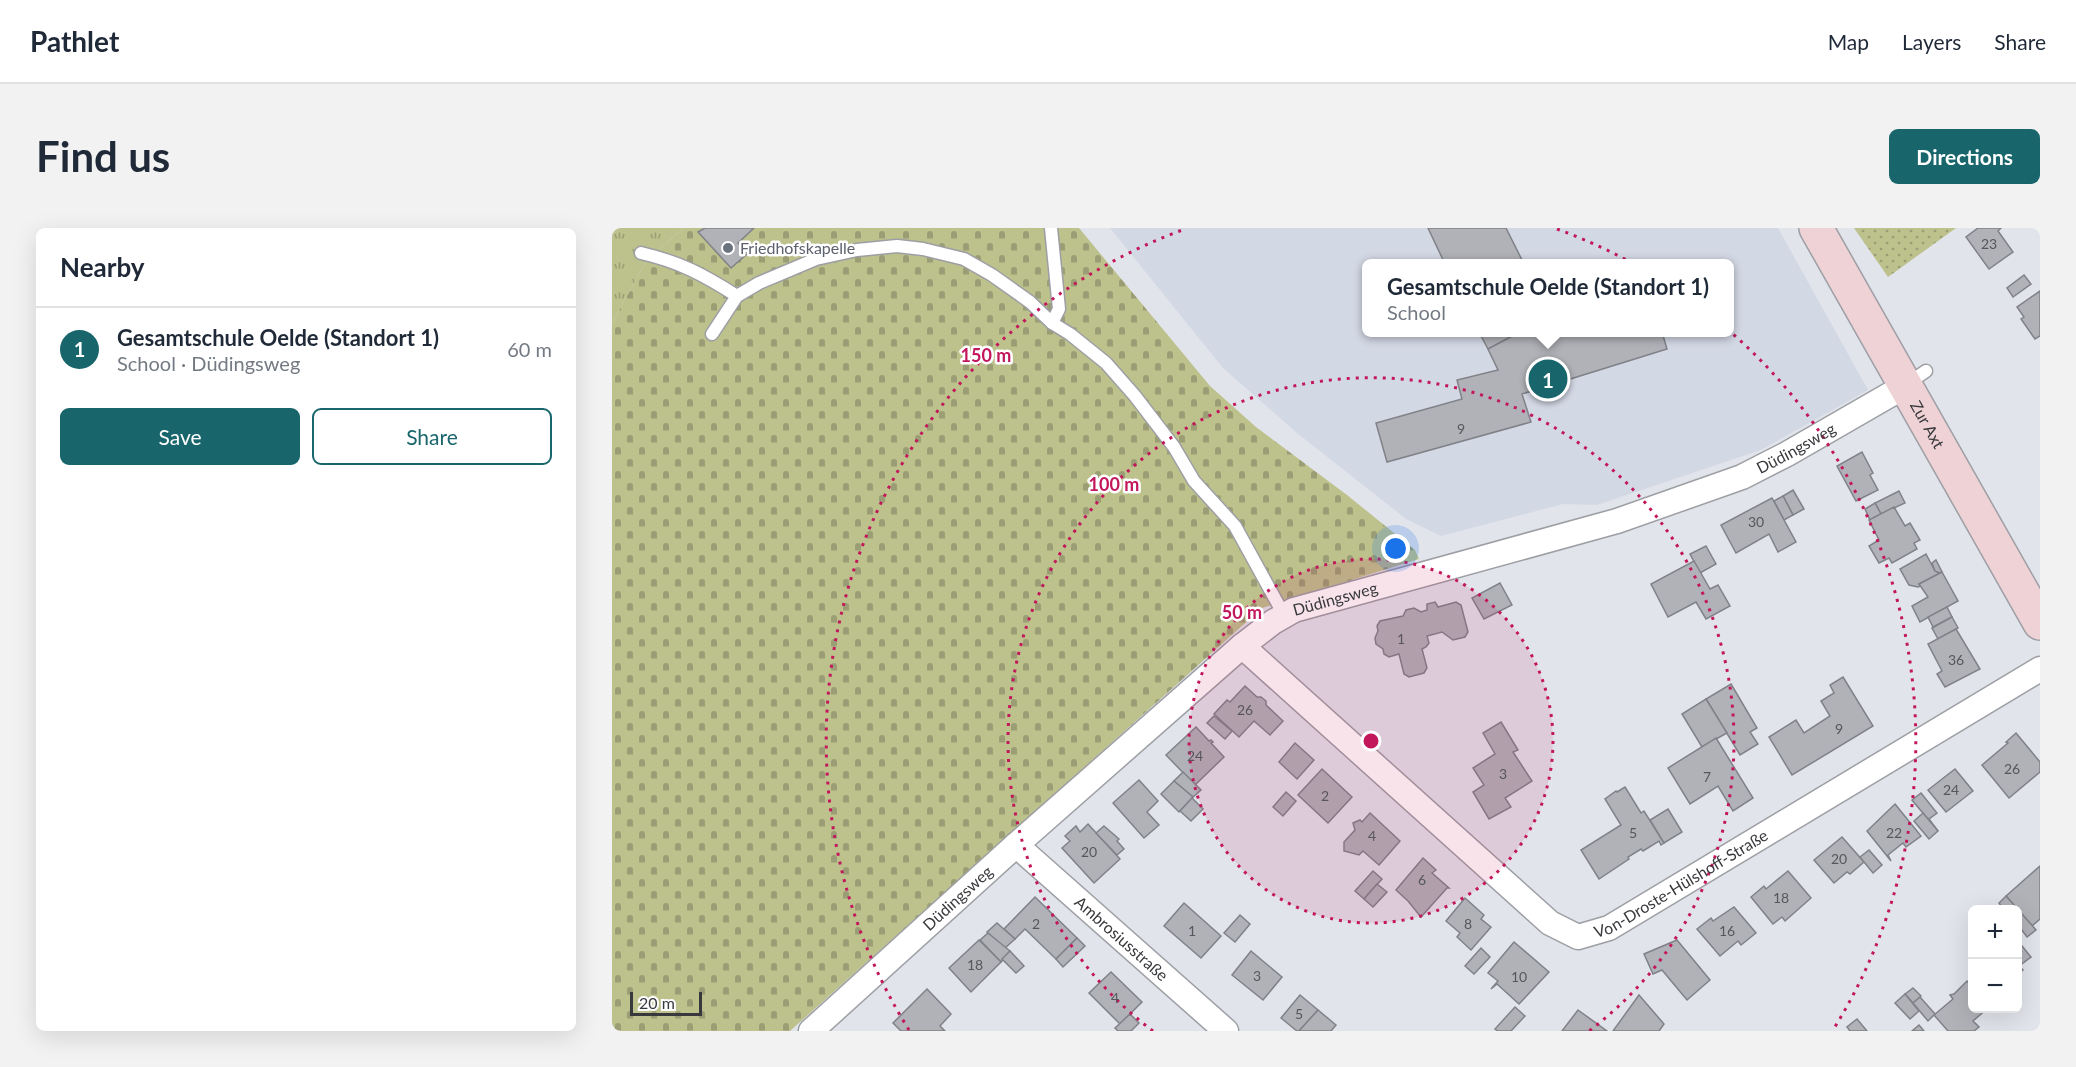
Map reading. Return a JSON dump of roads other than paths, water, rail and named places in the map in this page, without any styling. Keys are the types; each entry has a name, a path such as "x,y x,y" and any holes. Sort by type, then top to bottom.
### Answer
{"street":[{"name":"Zur Axt","path":"1816,228 1916,378 2040,623"},
{"name":"Düdingsweg","path":"811,1031 1016,845 1242,646 1284,615 1294,610 1617,520 1742,477 1787,454 1916,378"},
{"name":"Von-Droste-Hülshoff-Straße","path":"1242,646 1550,923 1578,937 1609,928 2040,669"},
{"name":"Ambrosiusstraße","path":"1016,845 1226,1031"}],"lane":[{"path":"1052,228 1059,309 1052,323"},
{"path":"712,334 737,296 759,283 816,259 857,250 897,246 923,249 964,259 992,275 1030,302 1052,323 1070,334 1106,363 1174,447 1194,481 1234,526 1284,615"},
{"path":"641,253 702,273 737,296"}],"place":[{"name":"Friedhofskapelle","path":"728,248"},
{"name":"Gesamtschule Oelde (Standort 1)","path":"1548,379"}]}
